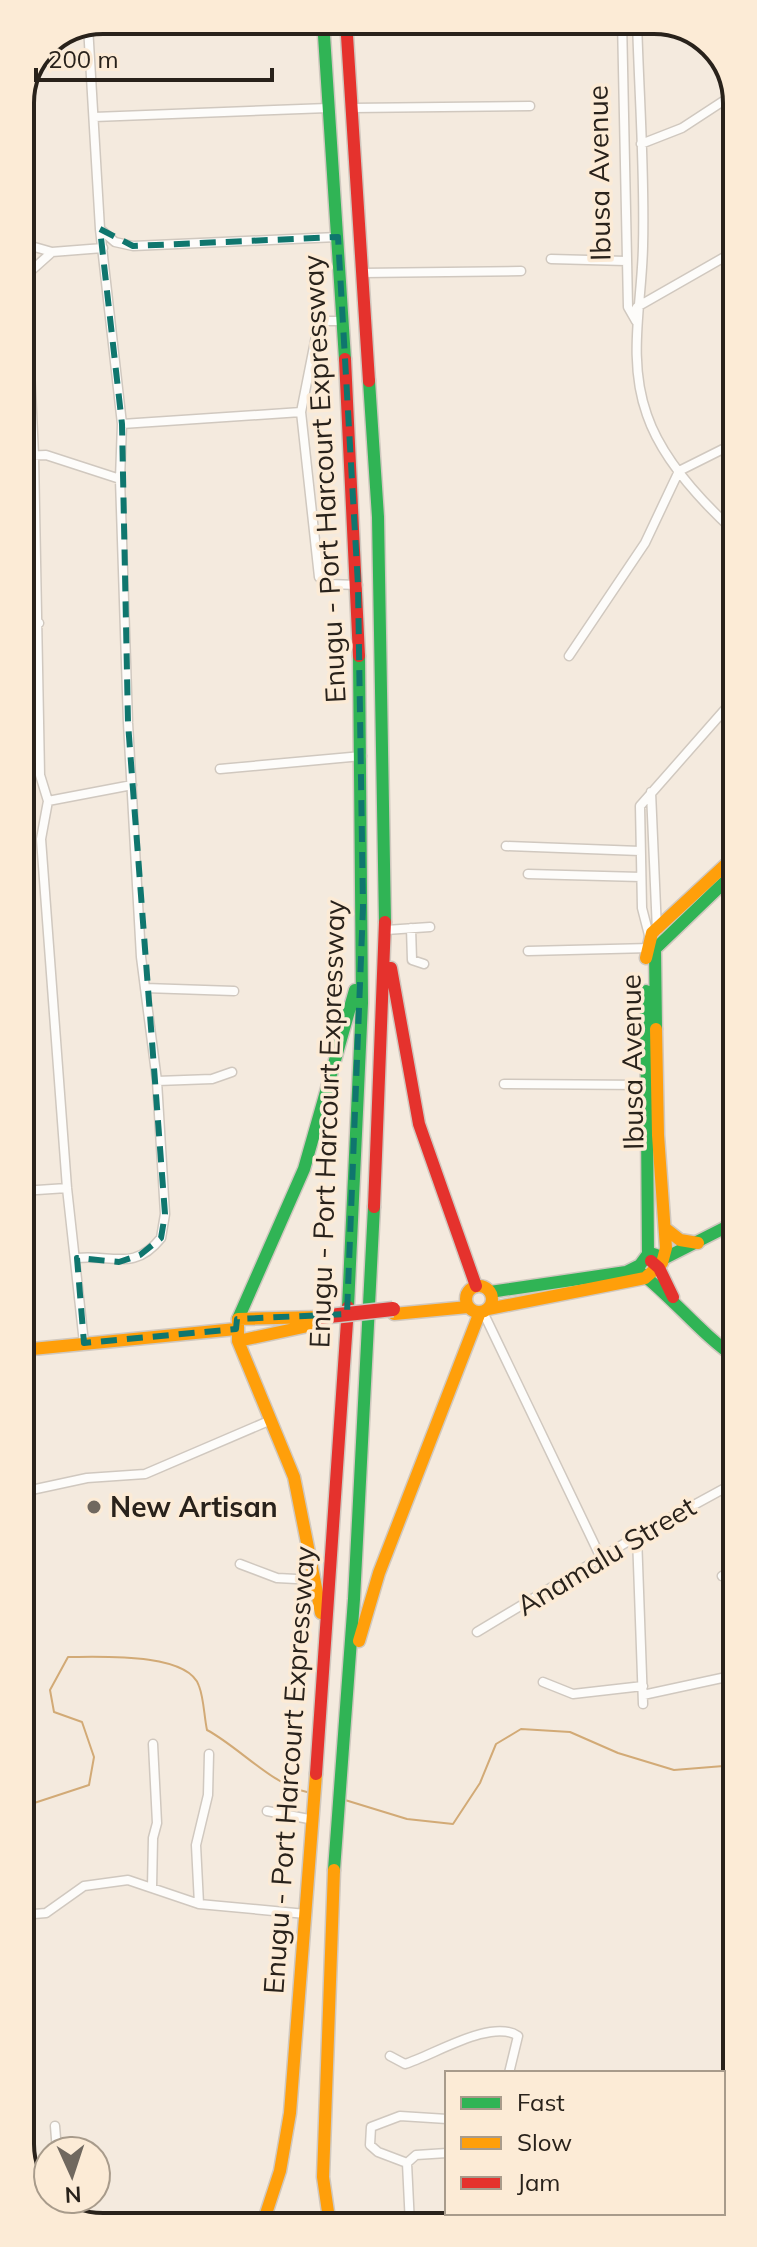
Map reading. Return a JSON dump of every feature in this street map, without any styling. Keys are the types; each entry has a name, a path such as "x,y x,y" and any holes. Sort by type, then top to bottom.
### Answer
{"main road":[{"name":"Enugu - Port Harcourt Expressway","path":"268,2213 283,2156 294,2066 315,1817 348,1300 362,961 358,585 324,34"},
{"path":"328,2213 323,2177 323,2076 330,1903 349,1682 380,1100 385,932 382,623 347,34"},
{"path":"654,941 723,869"},
{"path":"654,941 723,882"},
{"path":"385,932 419,1124 476,1304"},
{"name":"Ibusa Avenue","path":"651,1264 646,1085 654,941"},
{"name":"Ibusa Avenue","path":"651,1264 666,1229 658,1135 654,941"},
{"path":"327,1634 294,1477 237,1330 304,1169 362,961"},
{"path":"666,1229 676,1238 698,1243"},
{"path":"34,1349 476,1304 651,1264 723,1229"},
{"path":"349,1682 379,1573 476,1304 490,1292 541,1288 651,1264"},
{"path":"651,1264 698,1329 723,1348"},
{"path":"237,1330 321,1320"}],"street":[{"name":"Ibusa Avenue","path":"622,34 628,307 636,322"},
{"name":"Ibusa Avenue","path":"637,34 641,307 636,322 636,354 647,417 679,471 723,519"},
{"path":"77,1258 102,1256 124,1262 147,1251 161,1238 165,1214 157,1081 145,988 132,785 120,479 122,424 100,229 89,35"},
{"path":"641,144 682,128 723,101"},
{"path":"352,108 530,106"},
{"path":"94,117 329,108"},
{"path":"100,229 115,242 133,246 338,237"},
{"path":"34,247 52,252 103,248"},
{"path":"34,268 52,252"},
{"path":"628,307 641,307 723,258"},
{"path":"551,259 626,261"},
{"path":"362,273 521,271"},
{"path":"344,321 319,321 301,412 307,496 319,577 327,584 358,585"},
{"path":"122,424 301,412"},
{"path":"569,656 645,543 679,471 723,449"},
{"path":"84,1343 67,1188 41,839 48,801 40,775 34,455 68,461 120,479"},
{"path":"34,624 39,623"},
{"name":"Ibusa Avenue","path":"654,941 644,922 640,806 723,711"},
{"path":"220,769 362,756"},
{"path":"48,801 132,785"},
{"name":"Ibusa Avenue","path":"651,792 654,941"},
{"path":"506,846 640,851"},
{"path":"528,874 641,877"},
{"path":"385,932 430,927"},
{"path":"411,928 412,960 424,964"},
{"path":"528,951 654,941"},
{"path":"145,988 234,991"},
{"path":"157,1081 212,1079 232,1072"},
{"path":"504,1084 646,1085"},
{"path":"34,1190 67,1188"},
{"path":"476,1304 601,1558"},
{"path":"34,1489 87,1478 145,1474 271,1419"},
{"name":"Anamalu Street","path":"477,1632 637,1536 723,1489"},
{"path":"637,1536 643,1695"},
{"path":"240,1564 277,1578 316,1580"},
{"path":"543,1682 573,1694 643,1695 723,1678"},
{"path":"152,1888 153,1838 157,1823 153,1744"},
{"path":"199,1904 196,1845 208,1795 209,1754"},
{"path":"267,1811 315,1817"},
{"path":"34,1914 46,1913 73,1892 93,1883 128,1880 199,1904 306,1914"},
{"path":"390,2056 405,2064 475,2035 506,2031 518,2036 509,2071"},
{"path":"407,2163 374,2150 370,2145 371,2127 400,2116 445,2119"},
{"path":"55,2126 56,2135"},
{"path":"407,2163 416,2155 445,2153"},
{"path":"407,2163 409,2213"}],"highlighted area":[{"path":"100,229 133,246 338,237 358,585 363,907 347,1314 237,1319 236,1329 84,1343 77,1258 119,1262 140,1255 161,1238 165,1214 128,723 122,424"}],"waterway":[{"path":"34,1803 89,1785 94,1757 82,1722 54,1712 50,1690 68,1657 120,1657 178,1667 191,1675 199,1686 207,1730 268,1774 307,1792"},
{"path":"345,1800 407,1819 453,1824 480,1783 496,1744 521,1729 570,1732 618,1753 674,1770 723,1766"}],"traffic: fast":[{"path":"324,34 345,359"},
{"path":"369,381 378,517 385,922"},
{"path":"348,1307 362,1003 359,656"},
{"path":"656,1029 655,949 723,884"},
{"path":"238,1319 304,1169 355,990"},
{"path":"490,1292 626,1272 640,1265 648,1254 646,991"},
{"path":"334,1870 354,1599 374,1207"},
{"path":"650,1253 665,1258 723,1229"},
{"path":"641,1273 723,1348"}],"traffic: slow":[{"path":"646,958 652,933 723,867"},
{"path":"488,1309 645,1278 662,1263 666,1248 658,1135 656,1029"},
{"path":"666,1229 680,1240 698,1243"},
{"path":"479,1286 488,1290 492,1299 488,1308 479,1312 470,1308 466,1299 470,1290 479,1286"},
{"path":"394,1314 468,1307"},
{"path":"359,1641 379,1573 480,1312"},
{"path":"320,1317 238,1319 238,1341 322,1323"},
{"path":"34,1349 236,1329"},
{"path":"238,1341 294,1477 321,1613"},
{"path":"266,2213 280,2171 290,2113 316,1774"},
{"path":"328,2213 323,2177 334,1870"}],"traffic: jam":[{"path":"347,34 369,381"},
{"path":"345,359 359,656"},
{"path":"374,1207 385,922"},
{"path":"391,968 419,1124 476,1286"},
{"path":"651,1261 659,1268 673,1297"},
{"path":"316,1774 348,1307"},
{"path":"320,1317 393,1309"}],"place":[{"name":"New Artisan","path":"94,1507"}]}
